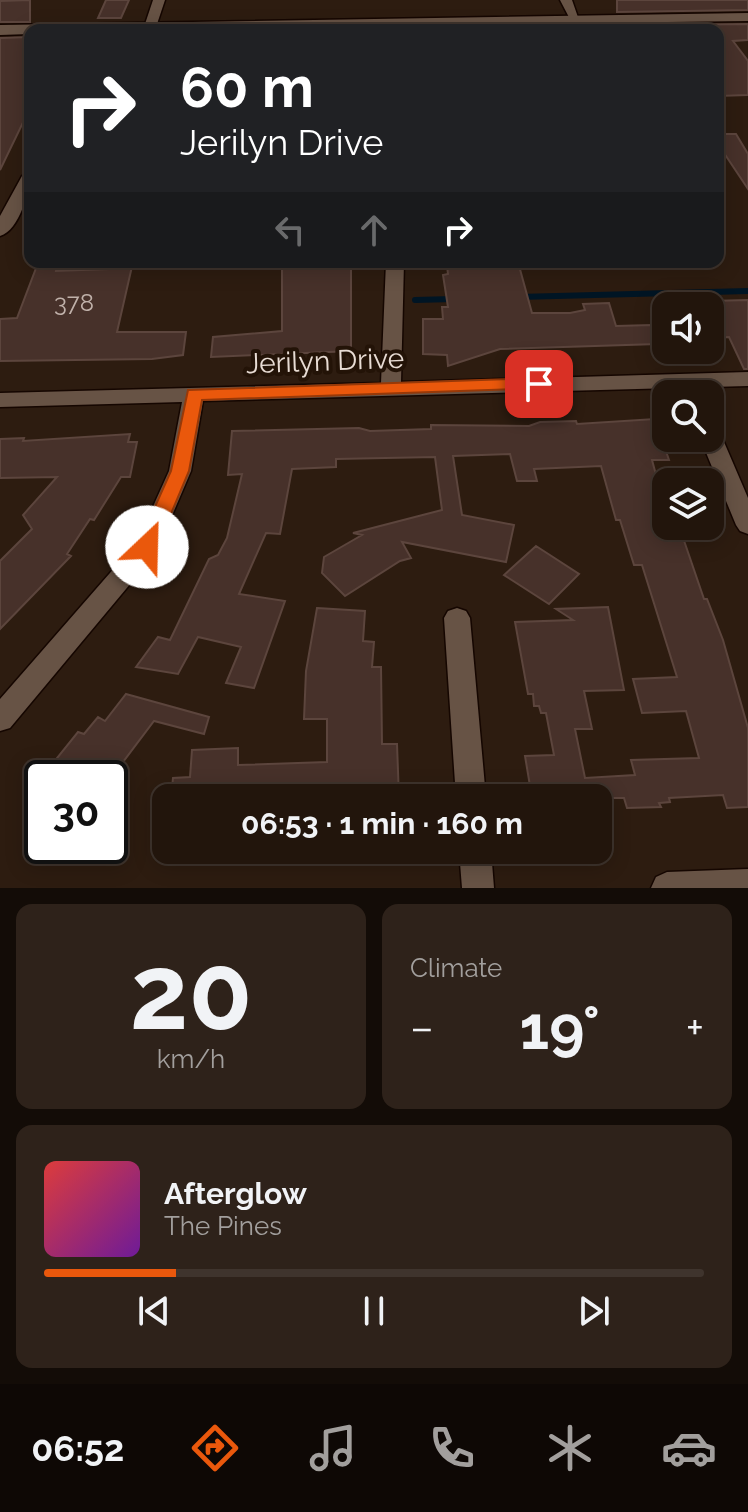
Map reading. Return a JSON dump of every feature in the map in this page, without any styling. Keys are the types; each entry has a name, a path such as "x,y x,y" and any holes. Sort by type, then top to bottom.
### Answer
{"street":[{"path":"151,24 159,0"},
{"path":"566,0 576,20"},
{"path":"477,24 576,20 651,24 748,17"},
{"path":"0,30 24,30"},
{"path":"0,231 24,187"},
{"path":"391,387 395,268"},
{"name":"Jerilyn Drive","path":"724,383 748,379"},
{"name":"Jerilyn Drive","path":"0,400 391,387 652,388"},
{"path":"0,719 147,547 180,471 194,394"},
{"path":"717,452 748,525"},
{"path":"457,618 470,784"},
{"path":"476,864 478,888"},
{"path":"667,888 748,885"}],"building":[{"path":"30,0 30,22 0,22 0,1"},
{"path":"106,0 129,0 121,18 98,18"},
{"path":"617,0 748,0 748,10 617,12"},
{"path":"724,24 748,24 748,40 733,41 748,61 748,95 724,96"},
{"path":"24,37 24,120 0,170 0,38"},
{"path":"724,134 736,134 748,154 748,189 724,153"},
{"path":"36,268 57,268 56,271 132,268 117,332 186,332 183,355 152,359 0,361 0,319 17,318"},
{"path":"282,268 351,268 351,351 211,357 213,337 282,331"},
{"path":"447,268 520,268 532,313 570,313 585,310 583,304 609,303 616,326 651,325 652,344 500,349 448,366 447,355 423,354 423,319 443,319 442,307 448,307 443,275 448,274"},
{"path":"748,300 748,369 744,369 729,337 724,337 724,301"},
{"path":"652,419 652,452 666,452 669,460 652,460 652,540 684,540 704,599 707,599 723,640 748,728 748,807 727,808 723,795 669,798 670,802 659,803 661,807 627,808 624,798 612,798 612,784 530,784 525,756 554,755 546,713 541,713 539,706 534,706 533,694 528,694 515,622 573,620 556,609 608,607 624,690 584,691 592,729 575,729 585,778 635,775 631,760 699,758 686,711 642,713 633,679 677,677 642,565 634,565 620,520 616,520 601,466 534,469 537,481 517,481 510,454 453,456 462,515 514,525 506,562 402,542 411,558 400,561 345,596 322,573 324,557 362,535 353,533 442,510 435,457 336,459 336,467 292,469 280,534 266,533 239,594 285,601 254,688 226,683 241,647 198,637 178,674 136,667 158,637 170,640 209,559 218,555 227,538 242,474 228,475 232,431 359,428 370,431 431,429 431,425 529,426 540,422 576,421 577,424"},
{"path":"130,434 128,442 137,442 130,477 121,477 94,520 90,519 67,554 71,556 0,629 0,561 32,529 23,515 57,477 0,478 0,439 24,438 23,441"},
{"path":"536,546 579,574 549,604 504,575"},
{"path":"317,608 365,611 363,641 374,642 372,667 381,667 382,744 397,744 398,784 172,784 173,778 190,777 192,750 238,748 238,765 327,762 327,719 304,719 306,671"},
{"path":"126,694 209,717 204,734 154,721 125,760 55,760 78,732 84,734 98,717 105,721"}],"waterway":[{"path":"518,297 748,291"},
{"path":"415,300 454,299"}],"route":[{"path":"147,547 180,471 194,394 539,384"}]}
